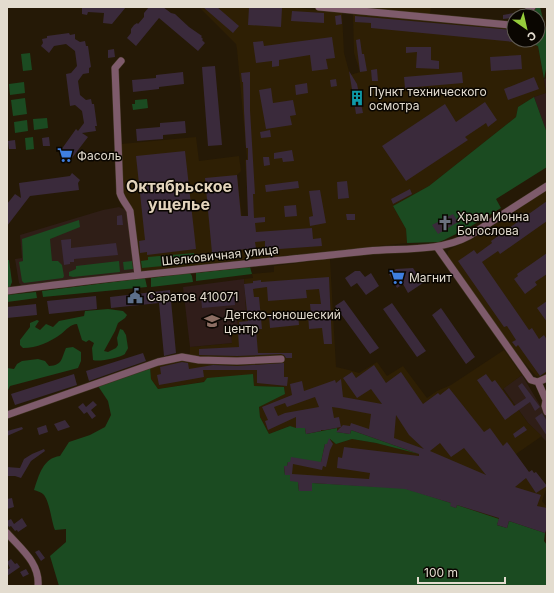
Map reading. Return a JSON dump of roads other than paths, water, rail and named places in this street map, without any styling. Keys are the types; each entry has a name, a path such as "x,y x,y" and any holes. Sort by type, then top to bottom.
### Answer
{"street":[{"path":"320,7 506,25"},
{"path":"121,61 115,68 120,193 122,200 130,211 138,275"},
{"name":"Шелковичная улица","path":"7,291 138,275 452,244 461,240 547,186"},
{"path":"437,246 531,380 538,382 547,378"},
{"path":"7,415 158,362 182,357 199,360 236,361 281,359"},
{"path":"538,382 546,400 544,406 547,412"},
{"path":"7,533 31,560 37,573 38,586"}],"place":[{"name":"Пункт технического осмотра","path":"357,98"},
{"name":"Фасоль","path":"65,155"},
{"name":"Храм Ионна Богослова","path":"445,223"},
{"name":"Магнит","path":"397,277"},
{"name":"Саратов 410071","path":"135,296"},
{"name":"Детско-юношеский центр","path":"212,321"}],"district":[{"name":"Октябрьское ущелье","path":"179,195"}]}
